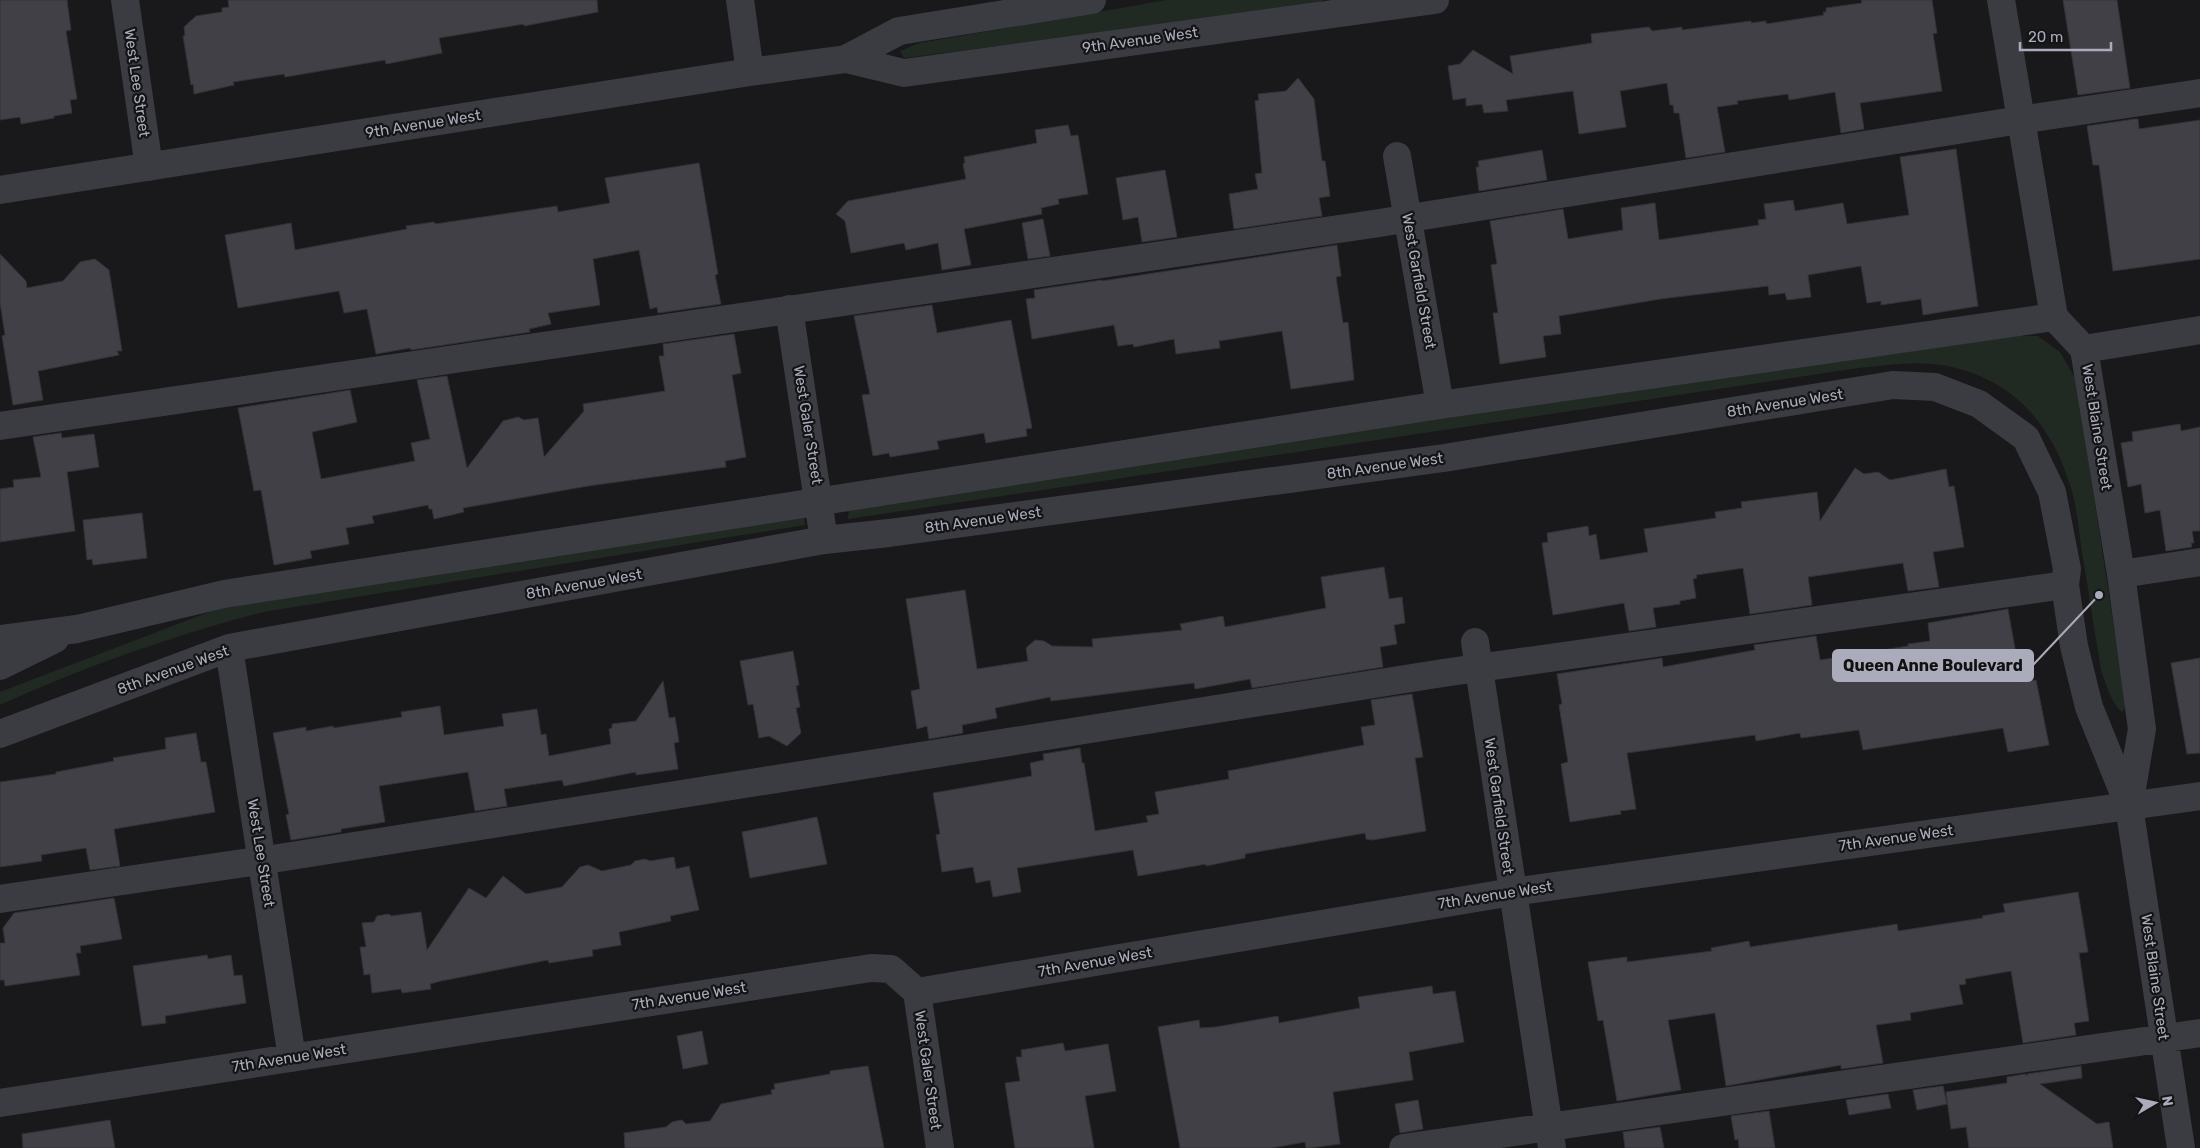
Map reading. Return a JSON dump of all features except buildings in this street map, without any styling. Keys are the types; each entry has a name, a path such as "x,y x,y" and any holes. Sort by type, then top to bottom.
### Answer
{"street":[{"name":"West Lee Street","path":"125,0 149,167"},
{"path":"740,0 750,72"},
{"name":"9th Avenue West","path":"0,190 846,58 899,31 1092,0"},
{"name":"9th Avenue West","path":"846,58 904,72 1435,0"},
{"path":"0,639 77,629 224,594 1440,405 2054,317 2001,0"},
{"path":"0,426 1408,219 2020,120 2200,93"},
{"name":"West Garfield Street","path":"1397,156 1440,405"},
{"name":"West Galer Street","path":"790,309 820,501 824,540"},
{"name":"West Blaine Street","path":"2054,317 2084,349 2121,574 2142,729 2129,806"},
{"path":"2084,349 2200,330"},
{"name":"8th Avenue West","path":"0,734 229,648 824,540 889,533 1444,458 1893,385 1935,388 1979,404"},
{"name":"West Blaine Street","path":"1979,404 2026,438 2052,492 2067,568 2065,584 2074,646 2089,707 2129,806 2181,1148"},
{"path":"2121,574 2200,562"},
{"path":"0,899 262,861 1477,655 2065,584"},
{"path":"0,666 77,629"},
{"name":"West Lee Street","path":"229,648 292,1058"},
{"name":"West Garfield Street","path":"1477,655 1550,1137"},
{"name":"7th Avenue West","path":"0,1103 870,968 891,969 917,992 1512,892 2200,796"},
{"name":"West Galer Street","path":"917,992 940,1148"},
{"path":"1403,1148 1550,1137 2200,1033"}],"shaded area":[{"path":"1167,0 1324,0 1319,3 1319,6 904,58 900,51 920,43"},
{"path":"2017,336 2038,336 2060,352 2076,380 2126,706 2122,712 2112,698 2101,670 2074,499 2064,468 2054,447 2043,427 2013,395 1994,383 1972,373 1937,364 1903,364 1858,368 848,519 849,508 1550,401"},
{"path":"804,516 805,525 263,612 196,631 130,653 0,705 0,692 217,609"}],"place":[{"name":"Queen Anne Boulevard","path":"2099,595"}]}
